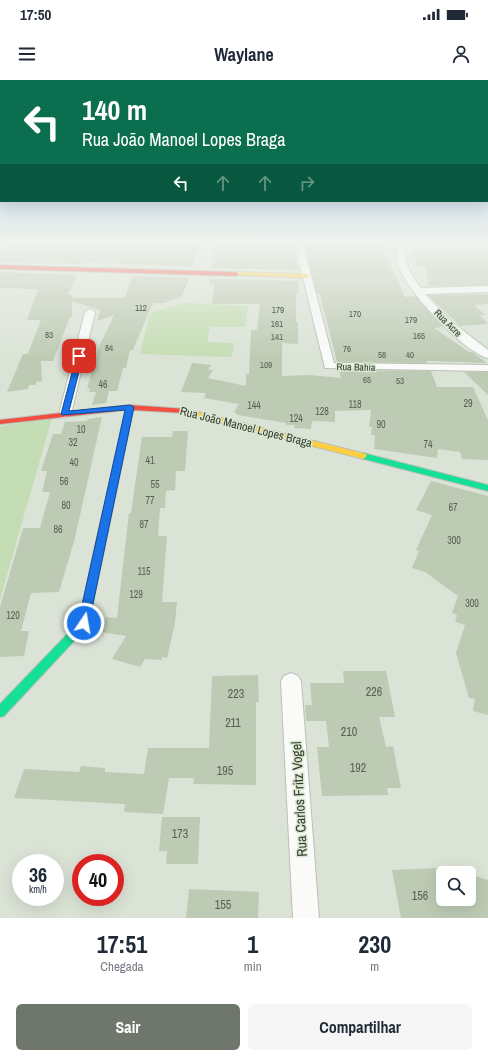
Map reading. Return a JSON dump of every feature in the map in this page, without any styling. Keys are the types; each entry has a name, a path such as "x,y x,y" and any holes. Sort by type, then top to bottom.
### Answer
{"street":[{"name":"Rua Bahia","path":"307,280 329,366 488,368"},
{"name":"Rua Acre","path":"411,280 417,291 466,341 488,355"},
{"path":"417,291 488,289"},
{"path":"65,414 90,312"},
{"path":"0,712 84,623 130,407"},
{"name":"Rua João Manoel Lopes Braga","path":"0,422 130,407 183,410 216,417 488,488"},
{"name":"Rua Carlos Fritz Vogel","path":"291,681 306,918"}],"green space":[{"path":"183,303 248,306 245,327 210,327 207,342 234,343 232,357 140,354 150,313"},
{"path":"52,418 1,596 0,599 0,426"}],"building":[{"path":"0,280 75,280 68,295 72,295 72,298 125,298 131,280 188,280 182,296 164,303 153,303 133,350 130,350 126,368 123,368 117,391 109,391 106,403 92,405 96,392 89,392 90,388 87,388 99,347 114,315 97,321 100,310 72,301 72,317 70,317 53,361 41,361 42,381 36,382 36,385 29,385 28,389 7,392 23,354 28,354 41,320 27,320 38,289 0,288"},
{"path":"211,280 299,281 298,294 296,294 298,344 282,343 282,376 310,375 341,378 339,370 431,371 437,387 473,387 488,420 488,460 462,459 460,452 438,449 437,458 374,449 375,435 371,435 372,427 369,427 371,410 335,411 335,422 312,421 311,429 294,428 295,425 286,425 286,423 238,415 234,412 239,404 204,398 206,393 181,392 192,363 211,365 208,370 213,370 208,378 246,386 246,374 249,374 251,330 257,330 260,304 212,304 215,283 210,285"},
{"path":"314,280 397,280 405,297 416,296 443,327 434,328 487,363 427,361 427,363 337,362 320,294 317,294"},
{"path":"428,280 488,280 488,285 429,286"},
{"path":"488,294 488,304 474,305 485,315 480,315 488,324 460,326 428,295"},
{"path":"464,372 488,372 488,395"},
{"path":"102,417 75,538 59,592 31,593 21,631 29,631 24,656 0,657 0,607 23,528 40,528 50,492 42,492 47,471 41,471 53,434 61,434 65,422 87,421 88,419"},
{"path":"173,431 188,431 185,471 176,471 175,490 166,491 165,508 160,508 158,536 167,536 162,602 177,602 175,623 167,658 162,657 162,660 145,659 140,667 112,659 126,636 100,632 106,617 117,618 129,513 131,513 142,437 172,437"},
{"path":"431,481 488,496 488,715 473,711 475,699 469,698 456,653 465,625 455,622 457,615 452,613 458,596 425,572 412,568 419,551 416,550 432,515 416,510"},
{"path":"343,671 386,671 395,717 379,717 386,747 393,746 401,788 387,788 388,795 322,796 317,747 329,747 326,721 306,721 305,705 312,705 310,683 344,683"},
{"path":"258,675 259,702 256,702 256,785 193,784 194,778 169,778 163,814 124,812 125,804 14,798 24,769 79,772 81,766 105,768 105,772 144,774 148,748 209,748 212,676"},
{"path":"162,817 200,817 198,864 166,864 167,851 159,851"},
{"path":"436,868 436,906 476,906 476,876 488,880 488,918 401,918 392,870"},
{"path":"189,889 259,892 258,918 186,918"}],"traffic: fast":[{"path":"363,456 488,488"},
{"path":"0,712 84,623 97,560"}],"traffic: slow":[{"path":"185,411 363,456"}],"traffic: jam":[{"path":"0,422 130,407 185,411"},
{"path":"97,560 130,407"}],"route":[{"path":"79,356 65,414 130,407 84,623"}]}
